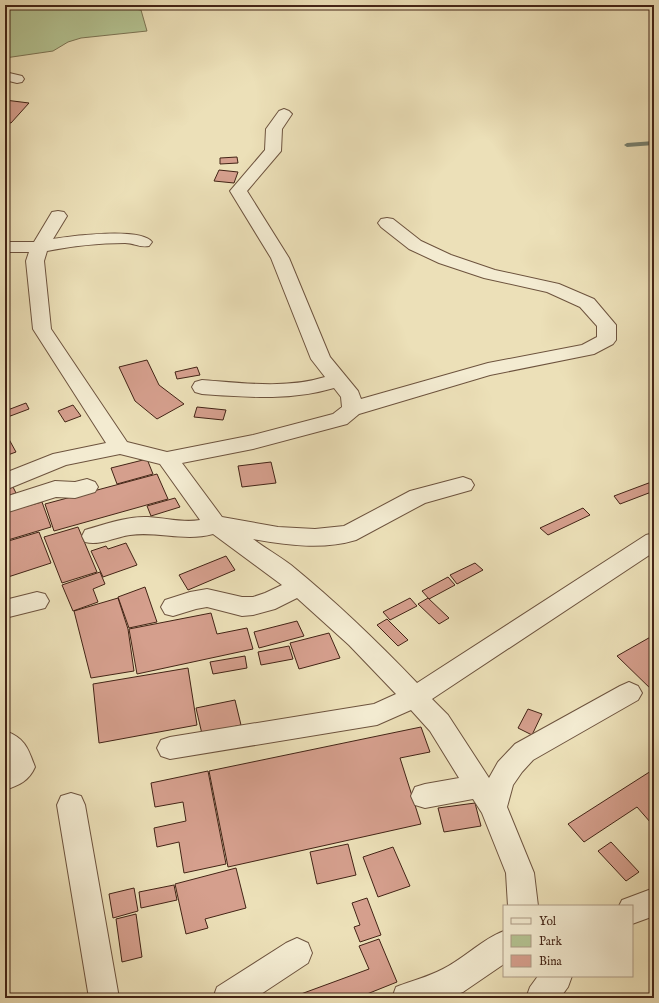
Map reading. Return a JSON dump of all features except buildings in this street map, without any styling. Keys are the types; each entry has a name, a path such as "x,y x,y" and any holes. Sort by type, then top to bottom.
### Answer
{"street":[{"path":"284,114 274,130 273,152 238,191 280,258 321,359 351,396 352,409"},
{"path":"58,216 40,247 35,261 42,330 120,447"},
{"path":"5,482 61,459 120,447 167,459 253,442 340,419 352,409 488,369 587,350 606,340 607,325 586,302 553,288 490,274 445,260 415,244 387,222"},
{"path":"5,247 40,247 60,243 126,238 136,239 143,242"},
{"path":"202,387 246,390 282,389 323,385 338,380"},
{"path":"167,459 215,524 282,571 300,586 358,638 439,723 486,796 520,873 523,905"},
{"path":"93,536 128,527 147,525 192,530 215,524 278,535 314,537 348,534 418,497 463,486"},
{"path":"5,505 55,489 75,490 87,487"},
{"path":"170,748 376,714 414,698 654,541"},
{"path":"173,607 202,599 217,599 243,607 258,606 300,586"},
{"path":"5,609 37,601"},
{"path":"425,796 486,796 495,793 510,764 524,752 629,693"},
{"path":"5,742 16,751 22,767 16,774 5,778"},
{"path":"71,804 104,998"},
{"path":"633,910 654,902"},
{"path":"407,998 452,981 484,961 503,946"},
{"path":"228,998 297,953"},
{"path":"541,998 556,977"}],"green space":[{"path":"5,5 111,5 141,10 147,31 81,38 68,42 53,51 5,58"}],"waterway":[{"path":"627,145 654,143"}]}
